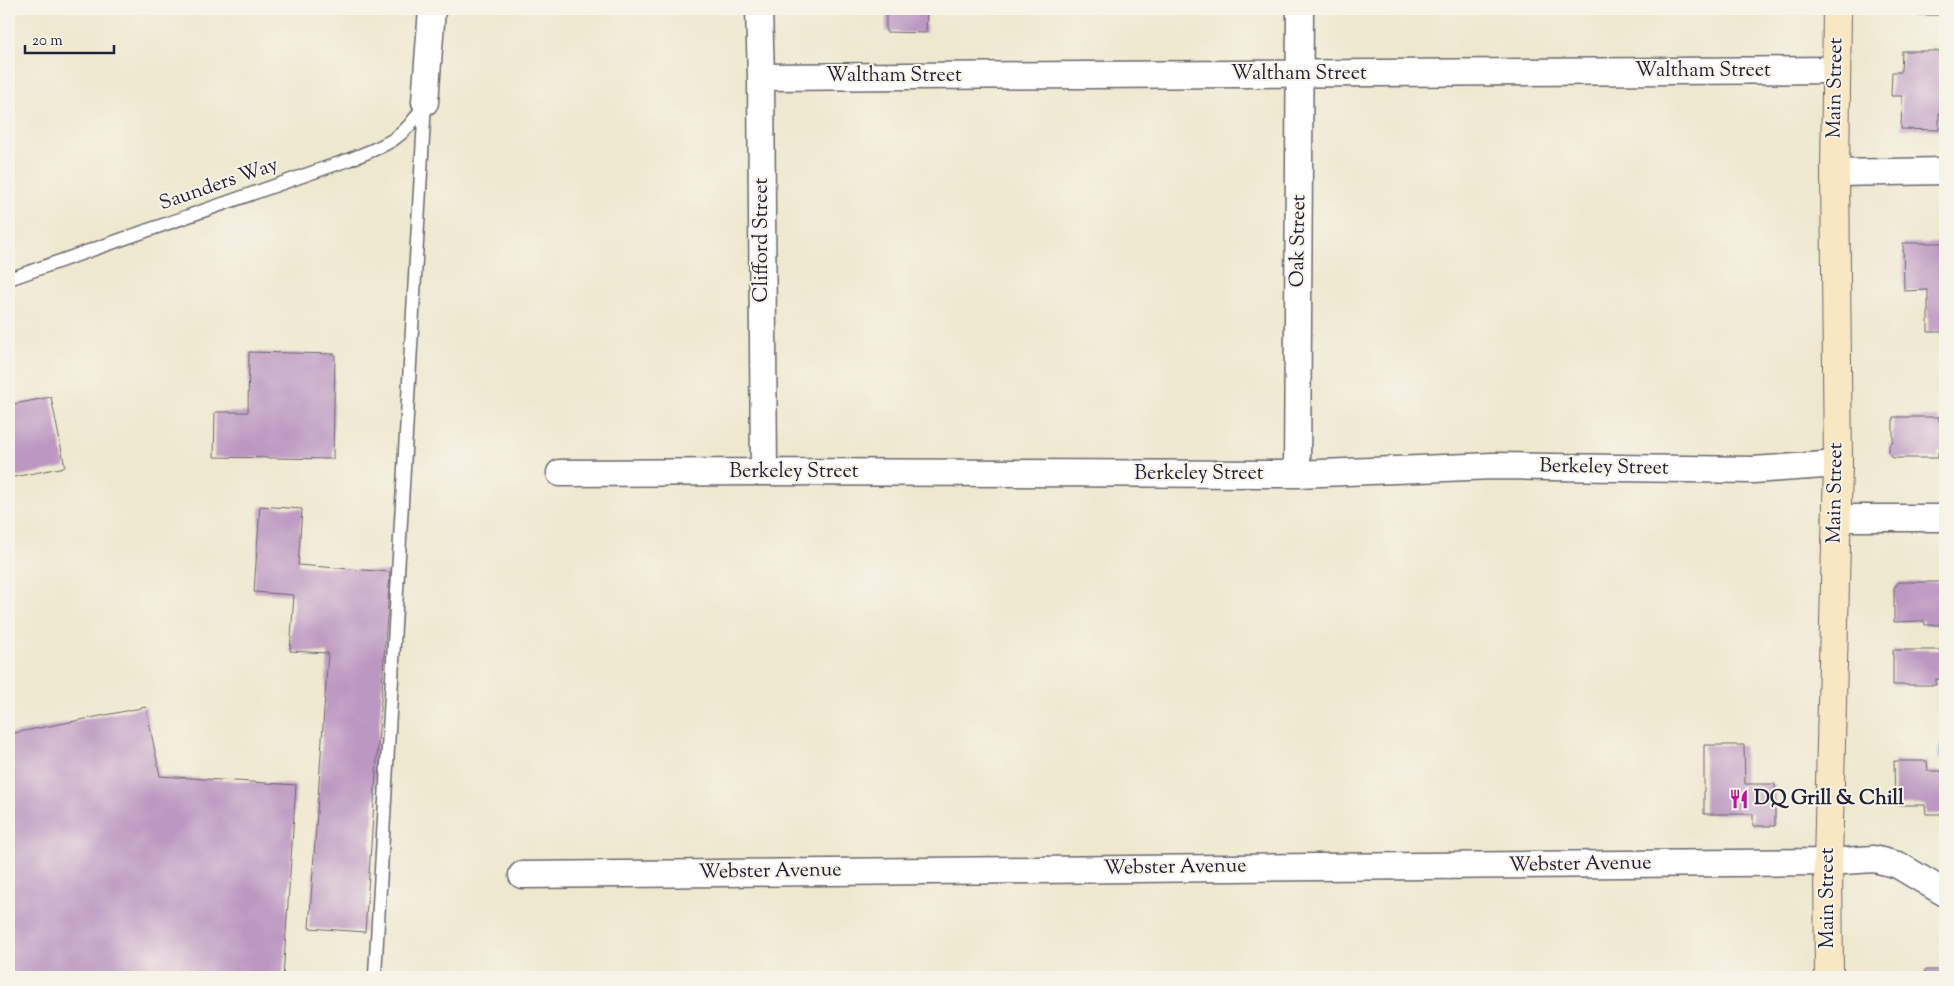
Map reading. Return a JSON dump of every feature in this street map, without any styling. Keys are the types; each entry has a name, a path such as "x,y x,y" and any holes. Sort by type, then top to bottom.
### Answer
{"main road":[{"name":"Main Street","path":"1829,977 1828,862 1838,464 1835,173 1837,9"}],"street":[{"path":"425,102 432,9"},
{"name":"Clifford Street","path":"759,9 764,472"},
{"name":"Oak Street","path":"1297,474 1300,9"},
{"name":"Waltham Street","path":"761,77 1836,70"},
{"path":"1835,173 1945,171"},
{"name":"Berkeley Street","path":"560,473 1297,474 1493,466 1753,470 1838,464"},
{"path":"1836,518 1945,518"},
{"name":"Webster Avenue","path":"522,874 1828,862 1874,859 1898,865 1945,893"}],"lane":[{"name":"Saunders Way","path":"9,279 389,144 413,123 425,102"},
{"path":"375,975 425,102"}],"water":[{"path":"1945,740 1945,766 1940,760 1939,750"}],"building":[{"path":"886,9 927,9 926,33 886,32"},
{"path":"1907,9 1944,9 1943,15 1906,15"},
{"path":"1902,51 1940,51 1940,92 1945,93 1945,113 1939,113 1939,130 1901,129 1902,96 1891,96 1892,72 1901,72"},
{"path":"1903,243 1945,243 1945,332 1928,332 1928,290 1904,291"},
{"path":"249,352 335,354 333,459 214,457 215,412 248,412"},
{"path":"51,397 65,467 9,478 9,405"},
{"path":"1893,417 1939,417 1939,421 1945,421 1945,452 1938,452 1938,458 1893,458 1889,453 1889,445 1893,441"},
{"path":"260,506 302,509 298,565 390,572 365,932 309,928 328,653 290,651 294,595 254,592"},
{"path":"1899,582 1940,582 1940,598 1945,598 1945,618 1941,618 1942,625 1925,625 1924,621 1894,622 1894,588"},
{"path":"1893,650 1945,650 1945,679 1936,679 1936,685 1893,685"},
{"path":"146,707 160,776 296,785 283,977 9,977 9,734"},
{"name":"DQ Grill & Chill","path":"1704,745 1744,745 1745,784 1775,784 1775,826 1753,826 1753,814 1704,814"},
{"path":"1894,761 1927,761 1928,771 1945,771 1945,814 1926,814 1925,805 1895,805"},
{"path":"1925,970 1945,970 1945,977 1925,977"}],"place":[{"name":"DQ Grill & Chill","path":"1739,799"}]}
